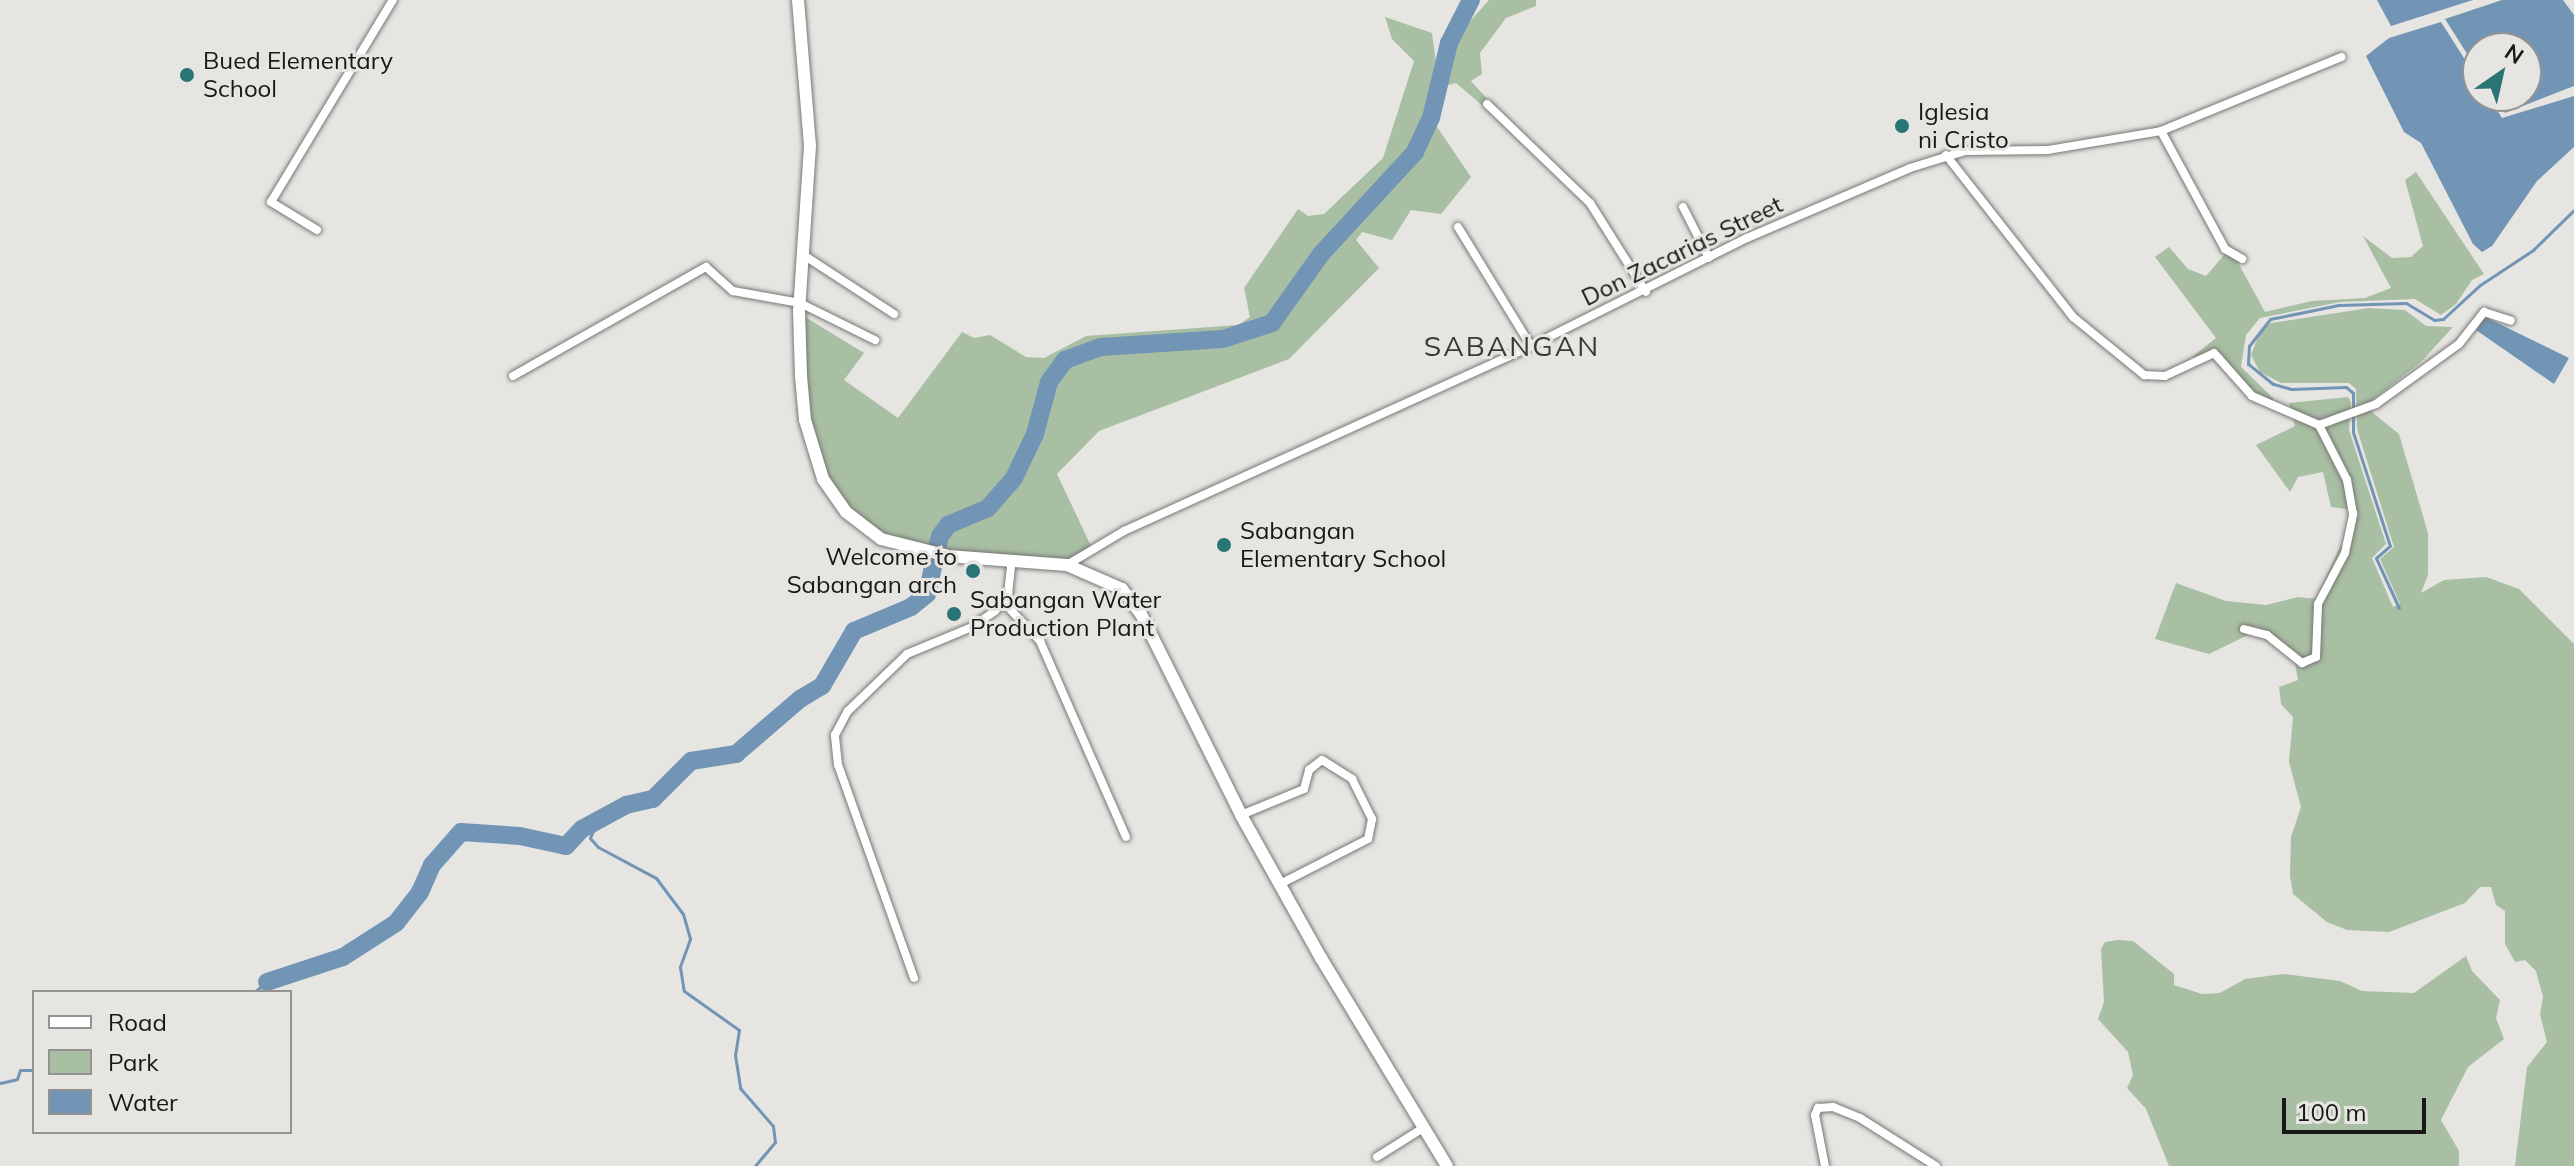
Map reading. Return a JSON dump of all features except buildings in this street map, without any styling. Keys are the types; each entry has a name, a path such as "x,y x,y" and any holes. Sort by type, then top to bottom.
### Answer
{"street":[{"path":"317,230 271,202 393,0"},
{"path":"798,0 810,146 800,303 805,420 823,479 841,507 871,533 948,556 1067,565 1107,578 1136,606 1241,815 1447,1166"},
{"name":"Don Zacarias Street","path":"1067,565 1124,531 1531,346 1646,292 1709,258 1946,155 1971,150 2048,150 2161,131 2341,57"},
{"path":"1487,104 1590,203 1646,292"},
{"path":"2161,131 2225,249 2242,259"},
{"path":"1946,155 2073,317 2123,361 2154,378 2214,353 2252,396 2319,425 2344,470 2353,514 2345,553 2318,604 2314,661 2300,662 2267,635 2244,629"},
{"path":"1683,207 1709,258"},
{"path":"1458,227 1531,346"},
{"path":"802,254 894,314"},
{"path":"513,376 703,268 733,291 800,303 875,340"},
{"path":"2319,425 2337,415 2362,411 2459,344 2484,312 2511,321"},
{"path":"914,978 838,765 835,735 842,718 907,654 972,627 1003,602 1012,559"},
{"path":"1003,602 1040,641 1126,837"},
{"path":"1241,815 1304,789 1309,770 1322,760 1352,779 1372,819 1368,839 1280,884"},
{"path":"1825,1166 1815,1115 1818,1108 1833,1107 1860,1118 1936,1166"},
{"path":"1377,1157 1423,1128"}],"green space":[{"path":"1489,0 1536,0 1536,6 1506,18 1480,53 1482,74 1471,81 1500,113 1496,117 1456,83 1438,88 1431,118 1471,177 1441,214 1411,210 1392,240 1362,232 1356,240 1379,268 1289,359 1099,431 1057,474 1091,546 1059,567 893,546 847,518 809,432 802,315 864,353 844,380 898,418 962,332 974,338 990,335 1026,357 1044,358 1086,336 1238,325 1250,317 1244,288 1298,209 1308,216 1324,214 1383,158 1414,61 1392,39 1385,17 1432,33 1439,85 1465,27"},
{"path":"2416,172 2484,274 2472,280 2456,304 2441,315 2415,299 2340,302 2260,318 2246,335 2241,367 2274,399 2270,403 2241,383 2222,354 2192,357 2216,338 2155,257 2169,247 2188,269 2206,276 2230,248 2265,312 2312,301 2365,298 2391,288 2363,236 2392,258 2411,257 2423,246 2405,180"},
{"path":"2369,308 2405,310 2426,326 2453,327 2421,362 2371,401 2373,413 2399,434 2428,533 2428,575 2421,593 2444,580 2486,577 2519,589 2574,644 2574,1166 2515,1166 2527,1067 2547,1042 2540,1014 2543,997 2536,971 2525,960 2515,962 2505,944 2505,911 2496,905 2491,887 2480,887 2465,903 2389,932 2347,930 2327,922 2293,894 2290,876 2291,837 2301,807 2289,762 2293,717 2281,704 2279,687 2298,680 2294,657 2254,632 2209,654 2155,639 2176,583 2226,601 2266,605 2298,597 2316,599 2340,547 2348,545 2354,510 2331,507 2323,472 2298,477 2290,492 2256,445 2295,426 2289,403 2348,397 2351,402 2349,430 2386,544 2372,558 2393,607 2400,604 2380,559 2394,547 2357,429 2356,389 2349,383 2281,383 2260,372 2251,355 2260,332 2271,323"},
{"path":"2133,941 2174,974 2174,985 2202,994 2220,993 2245,979 2283,974 2340,981 2362,991 2414,993 2466,956 2472,971 2500,1000 2496,1018 2504,1039 2468,1067 2441,1120 2459,1151 2459,1166 2169,1166 2146,1109 2127,1088 2133,1075 2128,1052 2098,1019 2104,1002 2101,949 2105,942"}],"water":[{"path":"2377,0 2473,0 2391,26"},
{"path":"2502,0 2563,0 2574,15 2574,86 2542,99 2542,32 2462,32 2462,46 2445,19"},
{"path":"2441,22 2462,55 2462,112 2498,112 2502,118 2522,112 2542,112 2542,106 2574,96 2574,147 2537,181 2492,246 2482,252 2473,244 2421,143 2404,132 2366,56 2389,38"},
{"path":"2485,317 2569,358 2554,384 2476,330"}],"waterway":[{"path":"267,982 343,957 396,923 420,892 432,865 461,832 520,836 566,846 582,829 626,805 653,799 691,761 736,754 800,699 822,686 854,631 911,607 927,594 940,536 948,525 988,508 1014,478 1035,434 1049,382 1065,360 1101,347 1223,339 1272,323 1321,254 1415,152 1431,118 1449,43 1471,0"},
{"path":"2399,608 2376,558 2390,546 2353,432 2353,393 2346,387 2291,389 2273,384 2248,364 2249,346 2270,319 2339,305 2406,303 2434,320 2443,319 2480,285 2533,250 2574,210"},
{"path":"597,822 590,838 598,847 656,878 683,914 690,939 680,967 684,991 739,1030 735,1055 740,1088 773,1126 775,1142 755,1166"},
{"path":"257,990 267,982"},
{"path":"0,1083 17,1079 20,1070 32,1070"}],"place":[{"name":"Bued Elementary School","path":"187,75"},
{"name":"Iglesia ni Cristo","path":"1902,126"},
{"name":"Sabangan Elementary School","path":"1224,545"},
{"name":"Welcome to Sabangan arch","path":"973,571"},
{"name":"Sabangan Water Production Plant","path":"954,614"}],"district":[{"name":"SABANGAN","path":"1512,346"}]}
